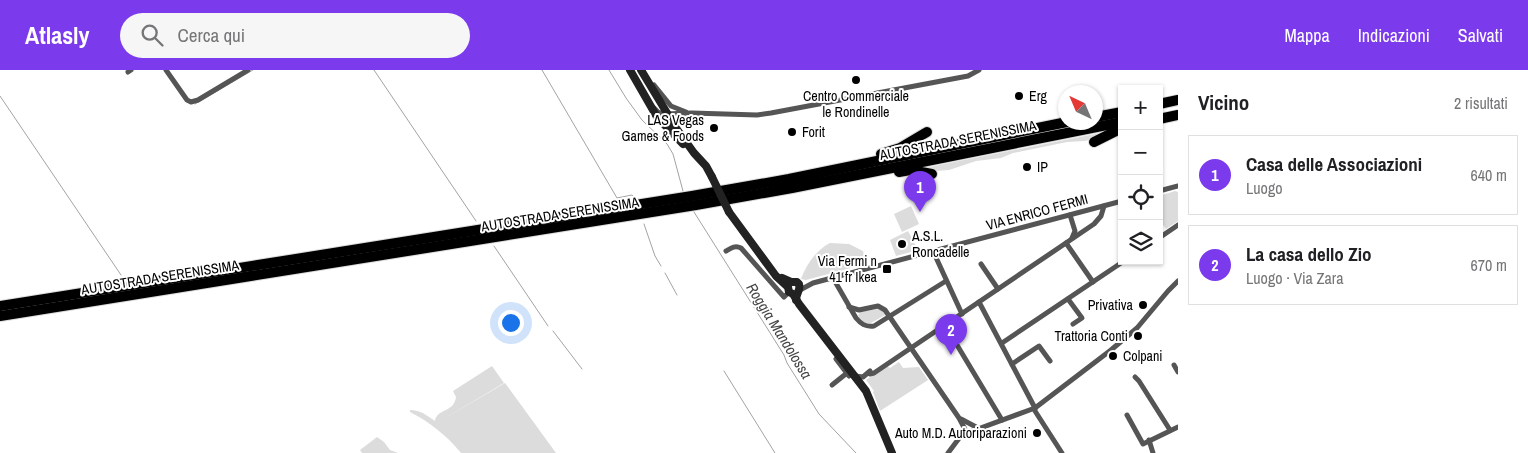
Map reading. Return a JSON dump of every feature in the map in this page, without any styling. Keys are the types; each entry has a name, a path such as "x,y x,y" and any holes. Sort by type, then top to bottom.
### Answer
{"highway":[{"path":"1163,103 1178,100"},
{"path":"1163,113 1178,110"},
{"path":"1103,116 1118,113"},
{"path":"1163,118 1178,115"},
{"name":"AUTOSTRADA SERENISSIMA","path":"0,306 692,196 790,183 1118,123"},
{"name":"AUTOSTRADA SERENISSIMA","path":"0,316 696,206 790,183 1058,124"},
{"path":"1094,142 1118,130"},
{"path":"790,183 813,168 889,152 900,148 927,132"},
{"path":"790,183 819,188 910,170 932,174"}],"street":[{"path":"166,70 187,100 191,102 198,100 248,70"},
{"path":"630,70 653,111 664,125 694,153"},
{"path":"641,70 661,109"},
{"path":"641,70 667,102 677,109 692,113"},
{"path":"668,114 757,115 968,76 979,70"},
{"path":"649,102 668,114 694,153 706,166 729,212 772,271 794,290 870,399 892,453"},
{"path":"676,128 675,122 678,118 692,113"},
{"path":"1163,190 1178,186"},
{"name":"VIA ENRICO FERMI","path":"794,290 1118,202"},
{"path":"836,360 852,374 863,377 868,373 872,374 1082,232 1098,220 1103,213 1104,206"},
{"path":"1070,215 1075,230 1072,239"},
{"path":"1163,235 1178,225"},
{"path":"1075,230 1082,232"},
{"path":"1066,243 1093,282"},
{"path":"726,251 734,246 741,248 784,297 794,290"},
{"path":"933,251 962,314"},
{"path":"981,264 998,289"},
{"path":"1002,343 1118,265"},
{"path":"833,278 856,318 869,326 874,326 946,281"},
{"path":"948,453 960,437 978,428 1035,408 1137,328 1178,281"},
{"path":"1068,299 1082,318 1073,324"},
{"path":"979,302 1002,343 1035,411 1062,453"},
{"path":"849,307 859,310 878,306 882,307 968,433"},
{"path":"856,318 859,310"},
{"path":"945,325 1002,420"},
{"path":"1012,364 1039,346 1050,361"},
{"path":"1174,365 1178,372"},
{"path":"832,385 852,374"},
{"path":"1136,377 1170,430"},
{"path":"1127,415 1143,444 1178,427"},
{"path":"959,418 978,428"},
{"path":"1149,440 1153,453"}],"shaded area":[{"path":"1110,131 1085,141 1067,142 1013,153 1001,158 976,161 949,170 935,171 927,169 934,166"},
{"path":"1175,191 1178,192 1178,221 1166,229 1163,225 1163,195"},
{"path":"911,206 919,224 902,232 894,214"},
{"path":"908,231 918,250 896,256 890,240"},
{"path":"830,243 849,244 863,251 866,264 806,280 801,279 812,258"},
{"path":"878,309 883,311 885,315 871,323 863,323 858,316 860,312"},
{"path":"899,362 903,368 919,367 928,380 880,411 874,391 866,380 887,366 890,368"},
{"path":"492,366 504,383 437,423 505,383 556,453 461,453 438,430 410,412 410,410 414,410 420,412 435,421 439,414 455,402 456,397 453,391"},
{"path":"377,437 390,450 398,453 362,453 360,450"}],"waterway":[{"path":"195,104 253,70"},
{"path":"374,70 476,221"},
{"path":"542,70 617,198 632,195 634,197"},
{"name":"Roggia Mandolossa","path":"609,70 642,120 667,144 673,154 683,191"},
{"path":"0,96 121,275"},
{"name":"Roggia Mandolossa","path":"694,212 819,414 856,453"},
{"path":"644,224 655,256 661,266"},
{"path":"494,246 548,326"},
{"path":"665,273 677,295"},
{"path":"553,331 582,369"},
{"path":"724,371 775,453"}],"place":[{"name":"Centro Commerciale le Rondinelle","path":"856,80"},
{"name":"Erg","path":"1019,96"},
{"name":"LAS Vegas Games & Foods","path":"714,128"},
{"name":"Forit","path":"792,132"},
{"name":"IP","path":"1027,167"},
{"name":"Casa delle Associazioni","path":"920,212"},
{"name":"A.S.L. Roncadelle","path":"902,244"},
{"name":"Via Fermi n 41 fr Ikea","path":"887,269"},
{"name":"Privativa","path":"1143,305"},
{"name":"Trattoria Conti","path":"1138,336"},
{"name":"La casa dello Zio","path":"951,355"},
{"name":"Colpani","path":"1113,356"},
{"name":"Auto M.D. Autoriparazioni","path":"1037,433"}]}
